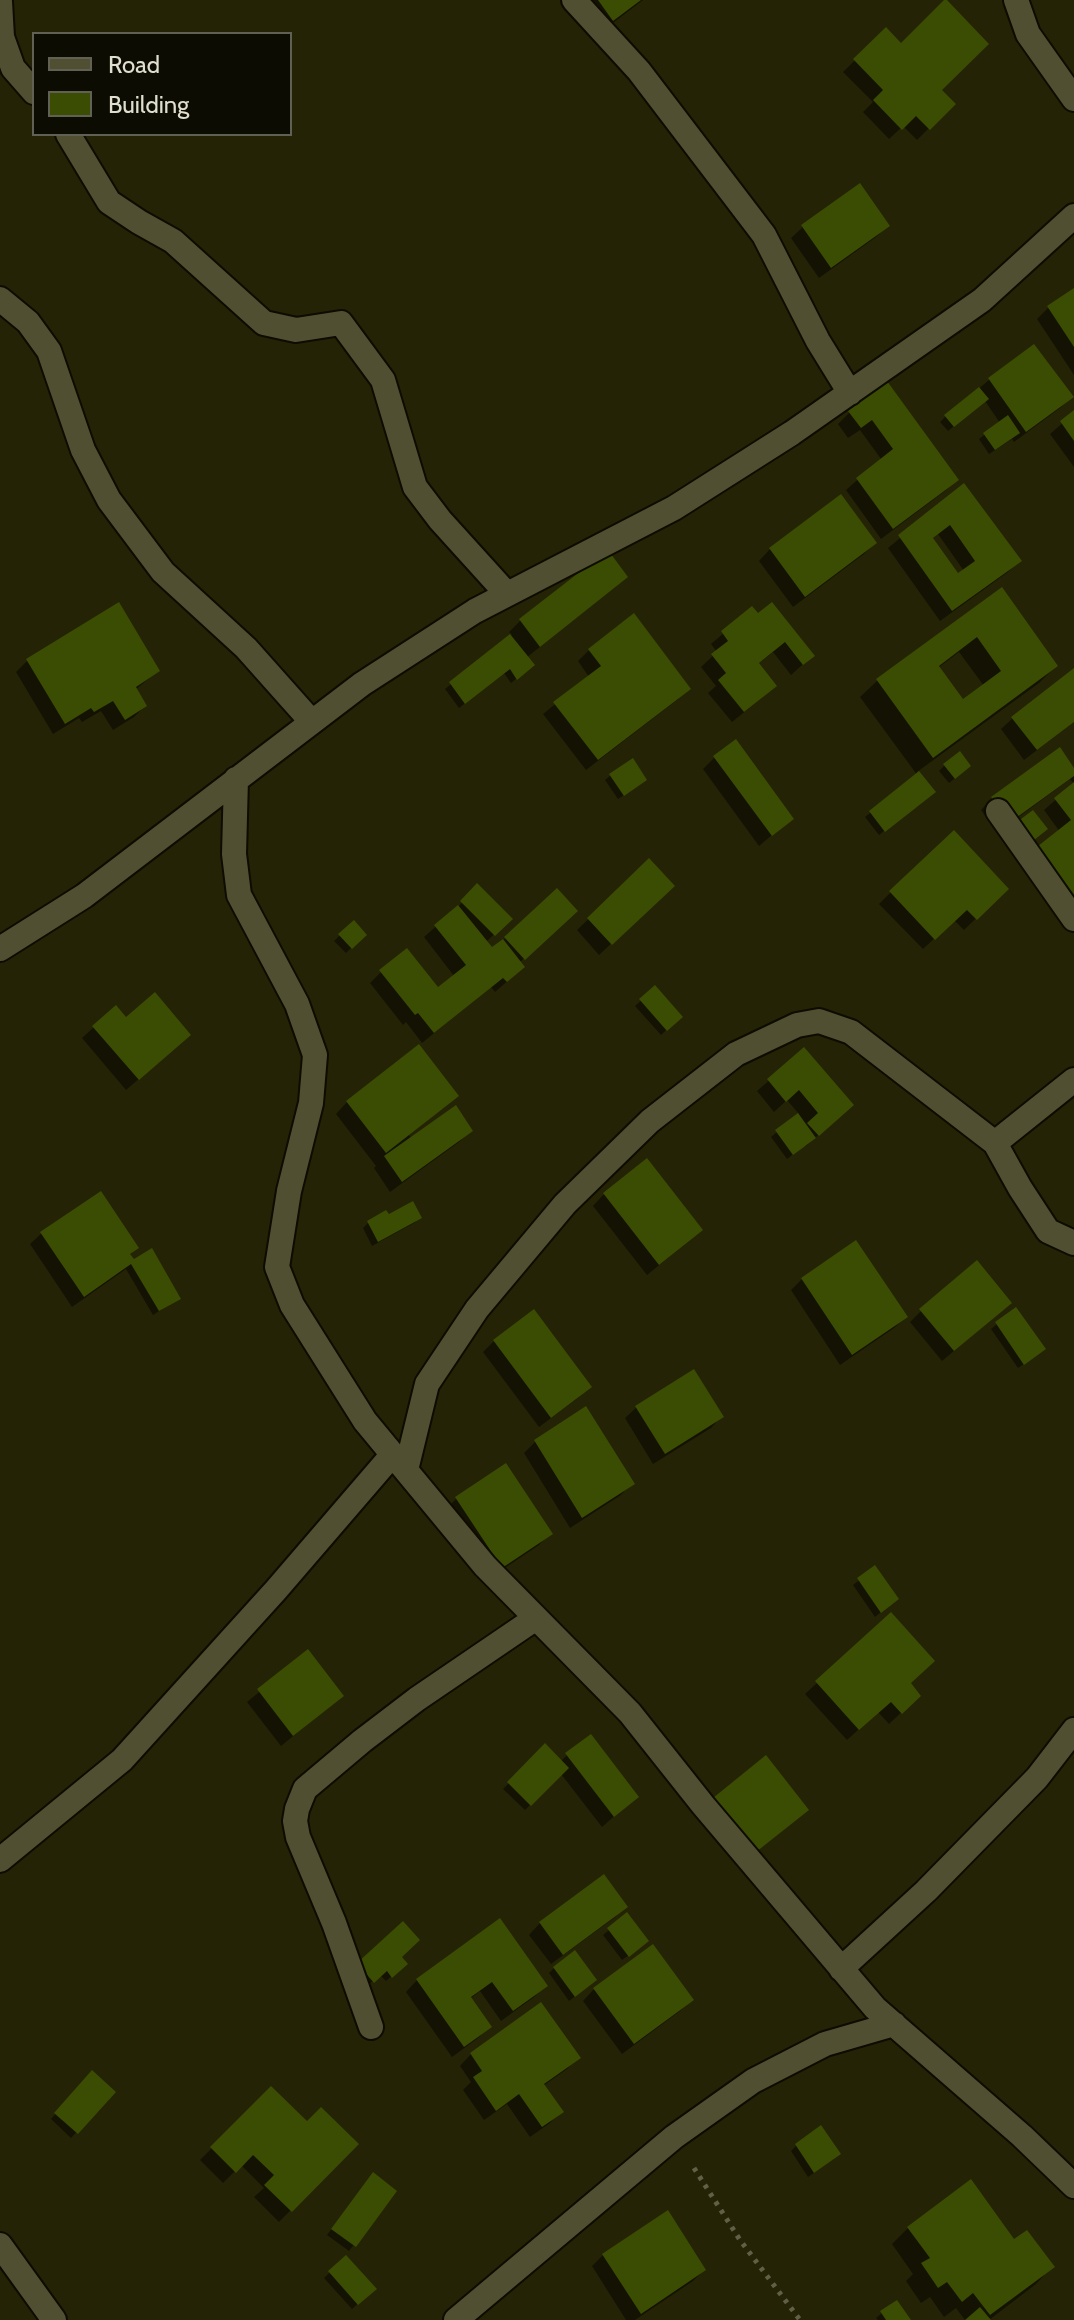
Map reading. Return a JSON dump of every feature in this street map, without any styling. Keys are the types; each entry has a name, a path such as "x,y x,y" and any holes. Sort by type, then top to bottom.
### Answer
{"street":[{"path":"574,0 639,71 764,235 818,341 850,393"},
{"path":"1016,0 1028,34 1074,99"},
{"path":"0,2 2,37 13,68 32,90"},
{"path":"69,136 109,202 173,241 264,323 296,330 341,323 383,380 415,487 440,520 507,594"},
{"path":"3,939 84,896 311,721 475,611 674,508 792,433 982,300 1074,216"},
{"path":"0,299 28,322 49,351 83,450 109,500 163,572 246,648 311,721"},
{"path":"236,779 234,854 239,895 297,1004 315,1055 311,1103 289,1191 277,1267 292,1305 365,1421 485,1566 630,1713 703,1805 875,2008 1022,2136 1074,2186"},
{"path":"998,811 1074,919"},
{"path":"0,1860 122,1760 276,1590 399,1462 427,1384 477,1309 565,1204 650,1121 736,1054 797,1025 819,1021 851,1032 995,1143 1048,1231 1074,1243"},
{"path":"995,1143 1074,1080"},
{"path":"371,2027 334,1923 298,1837 295,1821 305,1789 417,1699 536,1618"},
{"path":"841,1969 926,1891 1037,1778 1074,1730"},
{"path":"456,2320 674,2137 753,2081 825,2044 894,2024"},
{"path":"0,2245 54,2320"}],"path":[{"path":"674,2137 740,2240 800,2320"}],"building":[{"path":"598,0 641,0 613,21"},
{"path":"944,0 989,44 942,90 956,104 930,130 916,116 902,130 873,100 883,90 853,59 886,27 901,43"},
{"path":"860,183 890,226 831,268 801,225"},
{"path":"1074,288 1074,347 1047,306"},
{"path":"1034,344 1074,397 1026,432 988,378"},
{"path":"887,381 959,480 893,529 856,478 893,449 872,420 861,428 848,411"},
{"path":"979,387 989,399 954,427 944,415"},
{"path":"1074,410 1074,441 1060,421"},
{"path":"1008,415 1020,433 995,450 983,433"},
{"path":"964,483 1022,561 952,611 898,535","holes":["950,525 975,561 958,573 933,538"]},
{"path":"841,494 877,543 805,597 769,548"},
{"path":"608,550 628,577 540,647 519,619"},
{"path":"1002,587 1058,666 933,758 876,679","holes":["977,637 1001,671 963,699 939,666"]},
{"path":"119,602 160,671 136,687 147,706 125,720 113,701 94,712 91,708 65,724 26,659"},
{"path":"772,602 815,656 803,665 785,642 759,663 777,686 744,712 718,680 726,673 711,654 728,641 721,631 752,606 758,613"},
{"path":"634,613 691,689 598,760 553,702 601,666 588,649"},
{"path":"510,634 535,665 517,680 510,669 465,704 449,682"},
{"path":"1074,668 1074,722 1037,750 1011,717"},
{"path":"736,739 794,819 772,836 713,756"},
{"path":"1060,747 1074,768 1074,776 1009,823 991,797"},
{"path":"960,751 971,766 955,779 943,764"},
{"path":"633,758 647,780 624,796 609,774"},
{"path":"919,771 936,792 885,832 869,811"},
{"path":"1074,782 1074,902 1033,850 1071,820 1054,798"},
{"path":"1033,810 1048,829 1024,848 1009,828"},
{"path":"954,830 1009,889 977,920 967,910 935,940 889,891"},
{"path":"649,858 675,886 612,945 587,918"},
{"path":"477,883 513,919 495,936 460,901"},
{"path":"557,888 578,911 525,960 504,937"},
{"path":"458,905 492,947 503,939 525,967 507,982 503,978 434,1033 418,1013 415,1015 379,970 407,948 438,987 466,965 434,925"},
{"path":"354,920 367,935 352,949 338,934"},
{"path":"655,985 683,1017 667,1031 639,999"},
{"path":"155,992 191,1035 139,1080 92,1026 116,1005 126,1017"},
{"path":"419,1044 459,1096 386,1153 346,1101"},
{"path":"804,1047 854,1105 819,1136 807,1123 818,1113 799,1090 786,1102 767,1079"},
{"path":"456,1105 473,1131 402,1182 384,1156"},
{"path":"798,1113 816,1138 793,1155 775,1130"},
{"path":"647,1158 703,1230 659,1265 603,1193"},
{"path":"101,1191 139,1248 130,1254 134,1259 152,1248 181,1299 159,1311 131,1264 84,1297 40,1232"},
{"path":"413,1201 422,1218 378,1242 367,1221 386,1210 389,1214"},
{"path":"856,1240 908,1317 852,1355 801,1278"},
{"path":"977,1260 1012,1303 954,1351 919,1309"},
{"path":"1016,1307 1046,1349 1024,1365 995,1322"},
{"path":"534,1309 592,1387 551,1418 493,1340"},
{"path":"694,1369 724,1417 665,1454 635,1406"},
{"path":"586,1406 635,1484 582,1518 534,1440"},
{"path":"506,1463 553,1534 502,1568 455,1497"},
{"path":"875,1565 899,1599 881,1613 857,1578"},
{"path":"891,1612 935,1661 911,1683 921,1696 902,1714 891,1702 859,1730 815,1681"},
{"path":"308,1649 344,1696 293,1736 257,1689"},
{"path":"591,1734 639,1797 614,1817 565,1753"},
{"path":"545,1743 569,1768 531,1806 507,1782"},
{"path":"766,1755 809,1810 756,1852 713,1798"},
{"path":"604,1874 628,1907 563,1955 539,1922"},
{"path":"627,1912 649,1941 629,1957 607,1928"},
{"path":"500,1918 548,1986 513,2011 492,1982 471,1997 492,2027 464,2047 416,1979"},
{"path":"403,1921 420,1940 402,1957 408,1964 392,1978 387,1971 374,1983 357,1963"},
{"path":"653,1944 694,2000 634,2044 593,1988"},
{"path":"575,1950 597,1980 575,1997 553,1967"},
{"path":"541,2002 581,2058 544,2084 564,2112 542,2127 519,2094 496,2111 473,2077 482,2071 470,2053"},
{"path":"92,2070 116,2092 78,2134 54,2113"},
{"path":"271,2086 307,2121 321,2107 359,2144 292,2212 264,2185 274,2175 253,2155 236,2173 210,2147"},
{"path":"821,2125 841,2154 814,2173 795,2144"},
{"path":"373,2172 397,2191 356,2247 331,2229"},
{"path":"971,2179 1014,2239 1027,2230 1055,2267 990,2315 973,2293 962,2302 947,2282 938,2288 921,2263 930,2258 907,2227"},
{"path":"668,2210 706,2270 641,2314 602,2254"},
{"path":"346,2255 377,2289 358,2305 328,2271"},
{"path":"897,2300 911,2320 886,2320 880,2311"},
{"path":"980,2307 991,2320 965,2320"}]}
